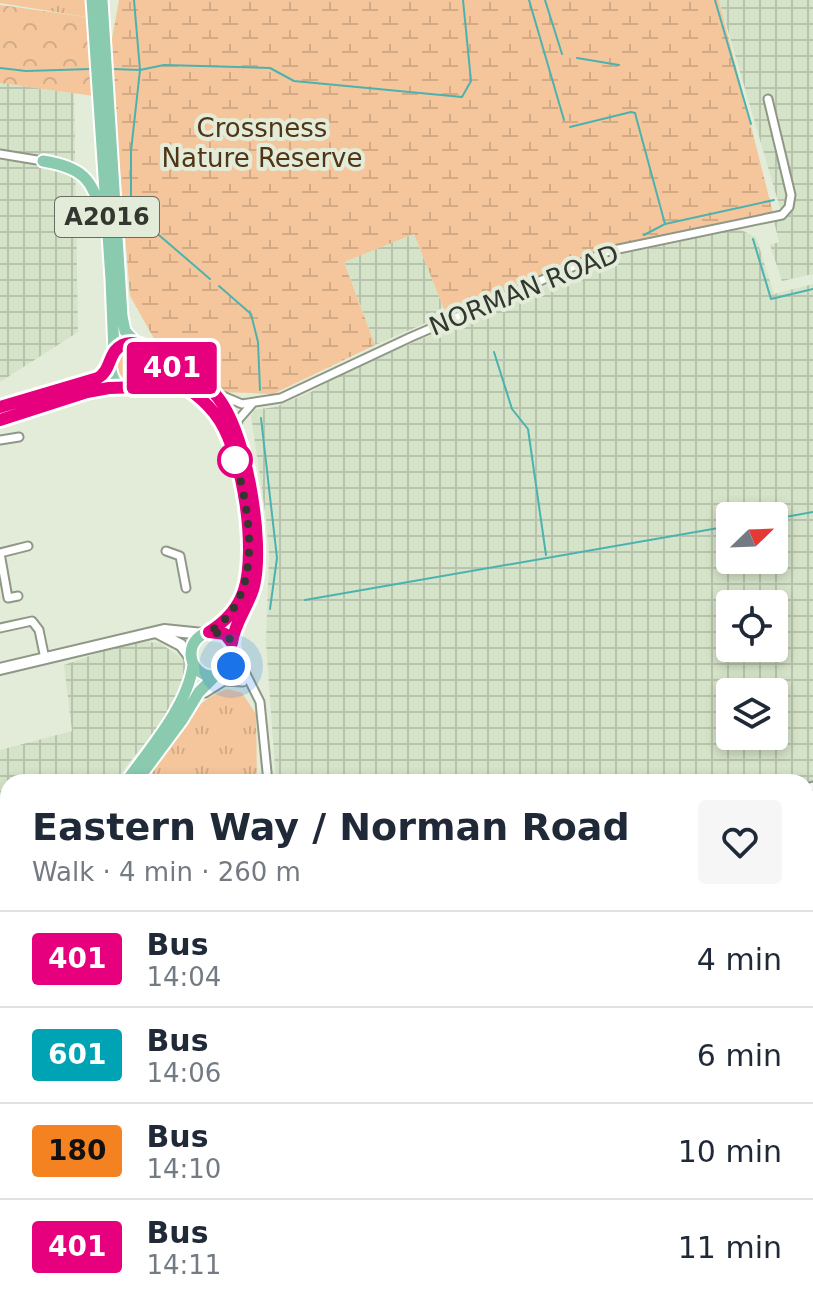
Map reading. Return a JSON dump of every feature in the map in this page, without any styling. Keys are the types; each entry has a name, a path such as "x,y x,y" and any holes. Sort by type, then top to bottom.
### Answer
{"main road":[{"name":"A2016","path":"92,0 101,60"},
{"name":"A2016","path":"102,0 101,60 112,358"},
{"name":"A2016","path":"102,80 122,316 125,331 136,343"},
{"path":"43,161 78,170 92,186 102,214 111,279"},
{"path":"132,774 162,733 187,688 194,642 233,612 244,592 247,577 247,533 235,459 220,422 205,403 170,380 161,378 140,387 126,387 114,378 112,358 122,346 136,343 147,348 153,357 155,369 149,381"},
{"path":"142,774 207,682 231,666 233,632 254,586 257,564 252,499 237,435 227,411 214,392 153,357"},
{"path":"0,669 153,632 174,630 225,634 234,648"},
{"path":"153,632 174,640 202,675 218,676"}],"street":[{"name":"NORMAN ROAD","path":"256,403 296,392 411,337 609,251 782,215 789,207 791,195 768,99"},
{"path":"0,154 43,161"},
{"path":"0,407 98,378 106,372 112,358"},
{"path":"0,420 87,392 126,387"},
{"path":"214,392 231,401 256,403"},
{"path":"237,435 238,420 256,403"},
{"path":"0,440 17,437"},
{"path":"18,596 8,598 0,553 28,546"},
{"path":"166,551 180,556 186,588"},
{"path":"14,615 16,624"},
{"path":"0,628 32,621 39,630 45,659"},
{"path":"234,648 247,684 260,702 267,774"},
{"path":"218,676 232,674 247,684"},
{"path":"190,706 217,683 230,680 247,684"}],"shaded area":[{"path":"719,0 813,0 813,274 782,281 770,245 779,242 774,221 780,208"},
{"path":"0,83 74,93 78,332 0,382"},
{"path":"739,229 756,237 774,294 813,284 813,774 275,774 266,642 269,555 251,416 254,410 275,407 311,392 341,374 616,255"},
{"path":"414,234 446,314 375,345 344,261"},
{"path":"131,641 160,643 187,662 182,696 120,774 0,774 0,750 72,731 64,665"}],"green space":[{"path":"0,0 86,0 87,17 0,3"},
{"name":"Crossness Nature Reserve","path":"119,0 719,0 773,213 598,256 446,314 414,234 344,262 375,345 273,394 222,392 202,373 156,342 130,296 110,49"},
{"path":"0,5 87,17 94,96 0,83"},
{"path":"133,349 144,354 149,365 144,376 133,381 122,376 117,365 122,354"},
{"path":"228,689 242,693 256,714 257,774 145,774 189,715 214,695"}],"waterway":[{"path":"134,0 140,70 131,151 131,211 210,279"},
{"path":"113,69 140,70 164,65 270,68 294,81 462,97 471,81 463,0"},
{"path":"529,0 564,120"},
{"path":"545,0 562,54"},
{"path":"715,0 751,124"},
{"path":"577,58 619,65"},
{"path":"0,68 26,71 91,69"},
{"path":"570,127 635,113 665,224"},
{"path":"644,235 665,224 774,200"},
{"path":"753,239 771,299 813,289"},
{"path":"219,286 251,314 258,342 260,390"},
{"path":"494,352 512,409 528,429 546,555"},
{"path":"261,418 277,558 270,609"},
{"path":"788,516 813,512"},
{"path":"305,600 716,528"}],"bus line":[{"name":"401","path":"0,407 98,378 106,372 117,349 136,343 147,348 153,357 214,392 227,411 237,435 247,470 256,527 254,586 233,632 232,643 225,634 209,632 233,612 244,592 248,559 243,496 226,434 205,403 182,386 161,378 140,387 87,392 0,420"}],"route":[{"path":"231,666 235,652 229,638 225,634 209,632 233,612 244,592 247,577 247,533 235,460"}]}
